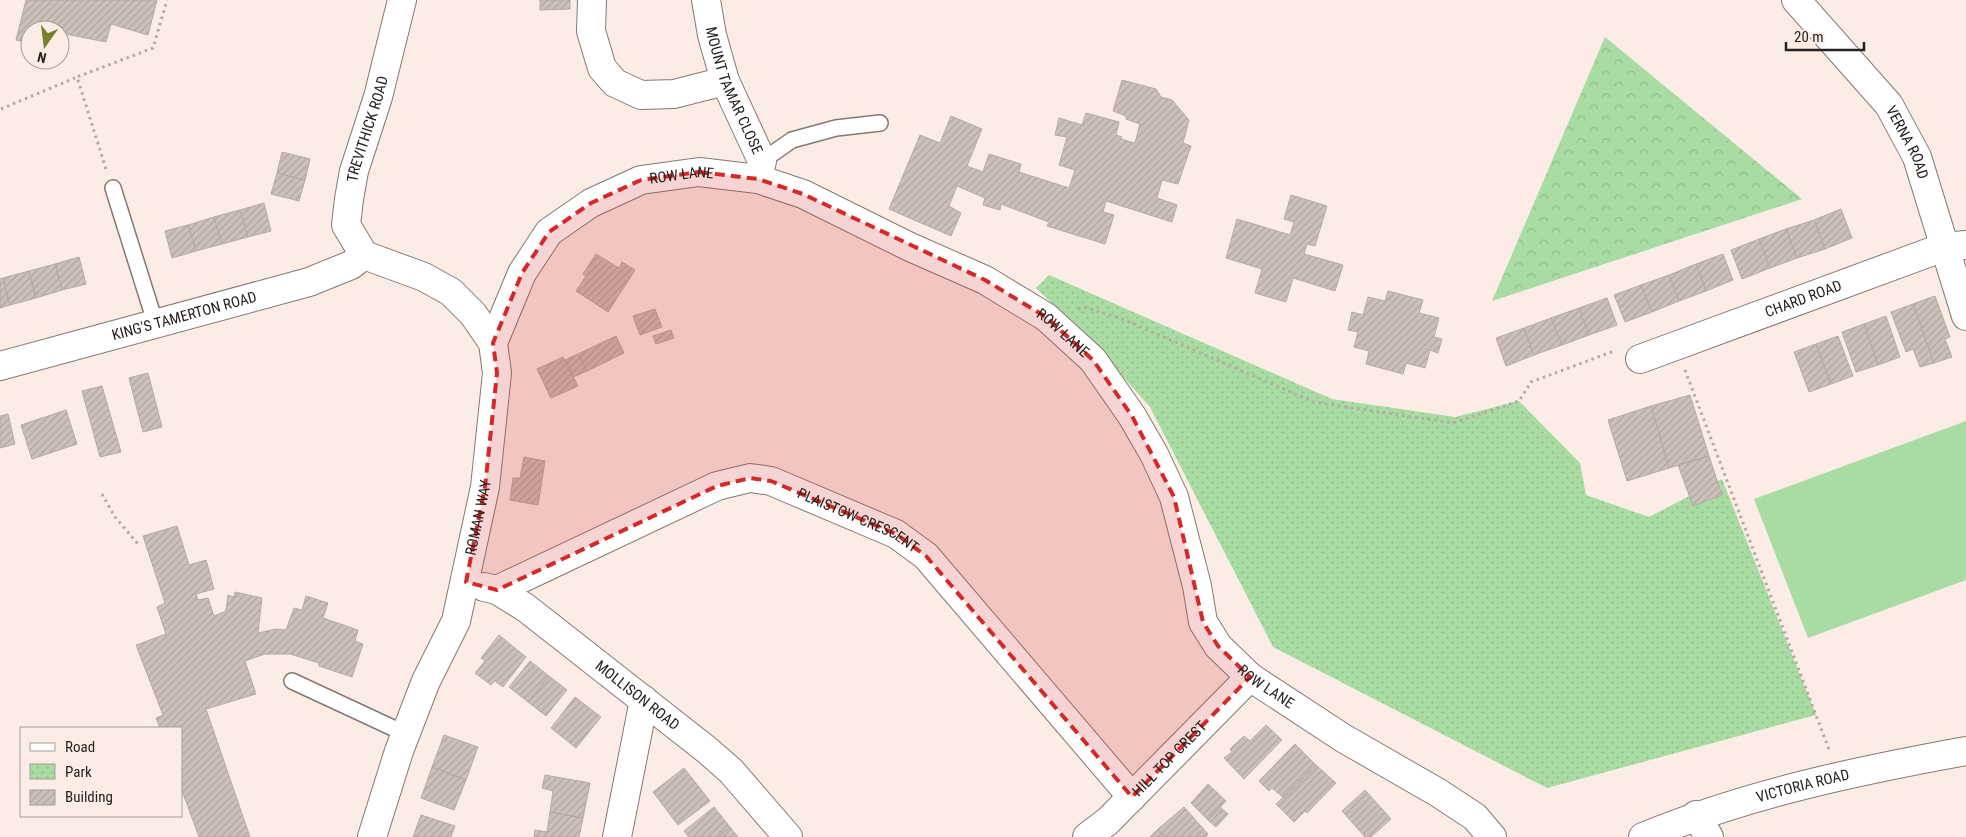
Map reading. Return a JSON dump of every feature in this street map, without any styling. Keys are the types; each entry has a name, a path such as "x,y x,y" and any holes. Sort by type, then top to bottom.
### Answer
{"street":[{"name":"TREVITHICK ROAD","path":"364,255 346,225 349,199 354,171 378,97 402,0"},
{"path":"592,0 591,31 602,68 615,83 641,95 674,94 725,81"},
{"name":"MOUNT TAMAR CLOSE","path":"706,0 712,35 725,81 760,170"},
{"name":"VERNA ROAD","path":"1796,0 1889,105 1917,157 1955,246 1966,316"},
{"name":"ROW LANE","path":"493,343 522,273 549,232 591,204 641,180 699,172 760,170 803,194 910,247 985,280 1046,317 1093,360 1132,416 1154,454 1174,497 1185,534 1204,622 1218,646 1250,677 1344,738 1437,792 1475,817 1492,837"},
{"name":"CHARD ROAD","path":"1640,359 1955,246"},
{"name":"KING'S TAMERTON ROAD","path":"0,366 308,282 351,265 364,255"},
{"name":"ROMAN WAY","path":"364,255 424,277 451,292 474,314 493,343 498,372 485,487 466,582 456,621 426,681 406,734 372,837"},
{"name":"PLAISTOW CRESCENT","path":"497,590 717,486 750,478 771,482 896,534 926,556 1132,797"},
{"name":"MOLLISON ROAD","path":"466,582 497,590 526,608 644,700 731,771 788,837"},
{"name":"HILL TOP CREST","path":"1087,837 1108,821 1250,677"},
{"path":"617,837 644,700"},
{"name":"VICTORIA ROAD","path":"1643,837 1703,826 1802,784 1966,750"}],"lane":[{"path":"760,170 792,140 836,128 880,123"},
{"path":"113,188 156,325"},
{"path":"292,680 406,734"}],"path":[{"path":"1,109 153,48 166,0"},
{"path":"77,77 113,188"},
{"path":"1046,317 1084,307 1122,318 1314,402 1453,424 1519,401 1532,382 1621,349 1640,359"},
{"path":"1678,345 1683,365 1839,776"},
{"path":"102,494 115,517 138,544"}],"highlighted area":[{"path":"699,172 758,179 803,194 985,280 1046,317 1093,360 1132,416 1174,497 1203,622 1218,646 1250,677 1132,797 926,556 896,534 771,481 750,478 717,486 497,590 466,582 485,487 497,373 493,343 522,273 549,232 591,203 641,180"}],"green space":[{"path":"1605,37 1802,199 1492,301"},
{"path":"1049,275 1332,399 1455,417 1519,401 1580,463 1586,495 1649,517 1722,479 1816,715 1547,788 1273,647 1150,407 1086,335 1036,288"},
{"path":"1966,421 1966,580 1808,638 1754,499"}],"building":[{"path":"26,0 157,0 148,35 111,24 106,42 70,35 70,20 21,20"},
{"path":"540,0 570,0 570,9 540,10"},
{"path":"20,24 20,41 16,40"},
{"path":"1122,80 1156,89 1161,97 1172,100 1189,120 1183,143 1191,146 1178,184 1162,180 1157,198 1177,205 1172,222 1106,201 1103,212 1114,215 1105,244 1047,226 1049,222 1001,204 1000,210 983,205 985,198 957,186 949,206 961,213 951,236 889,209 920,135 940,143 951,116 982,129 967,166 983,172 989,154 1021,164 1019,172 1069,188 1075,170 1059,165 1067,137 1055,135 1059,118 1082,125 1086,113 1119,122 1116,135 1122,137 1121,139 1135,143 1140,124 1126,119 1126,116 1113,111"},
{"path":"282,152 310,159 305,180 277,173"},
{"path":"277,173 305,180 299,201 271,194"},
{"path":"1291,195 1327,206 1315,246 1307,244 1304,254 1343,265 1335,291 1293,278 1286,302 1255,293 1262,269 1226,258 1237,219 1290,235 1294,222 1284,219"},
{"path":"264,203 271,231 248,237 240,210"},
{"path":"1841,209 1852,238 1825,249 1814,220"},
{"path":"240,210 248,237 222,244 214,217"},
{"path":"214,217 222,244 196,251 188,225"},
{"path":"1814,220 1825,249 1797,258 1786,229"},
{"path":"188,225 196,251 172,258 165,231"},
{"path":"1786,229 1797,258 1770,268 1759,239"},
{"path":"1759,239 1770,268 1742,279 1731,250"},
{"path":"596,254 619,268 622,262 635,270 608,312 576,291 586,276 583,274"},
{"path":"1723,254 1733,280 1706,291 1696,264"},
{"path":"79,257 86,284 62,290 55,264"},
{"path":"55,264 62,290 36,298 29,271"},
{"path":"1696,264 1706,291 1679,301 1669,275"},
{"path":"29,271 36,298 10,305 3,278"},
{"path":"1669,275 1679,301 1652,312 1641,285"},
{"path":"3,278 10,305 0,308 0,279"},
{"path":"1641,285 1652,312 1625,322 1614,295"},
{"path":"1388,291 1423,300 1419,313 1439,318 1434,337 1442,339 1438,353 1430,350 1425,368 1406,363 1403,374 1366,364 1369,351 1354,347 1358,332 1348,330 1352,312 1363,315 1368,297 1385,301"},
{"path":"1935,296 1950,337 1945,339 1952,357 1934,363 1913,304"},
{"path":"1607,298 1617,325 1589,335 1579,308"},
{"path":"1913,304 1934,363 1920,367 1913,349 1906,352 1891,312"},
{"path":"1579,308 1589,335 1562,345 1551,318"},
{"path":"655,309 662,327 640,335 633,316"},
{"path":"1886,316 1900,357 1878,365 1864,324"},
{"path":"1551,318 1562,345 1534,355 1524,328"},
{"path":"1864,324 1878,365 1856,372 1842,332"},
{"path":"1524,328 1534,355 1506,366 1496,338"},
{"path":"671,330 674,338 656,344 653,336"},
{"path":"616,336 624,353 587,371 578,354"},
{"path":"1838,336 1853,376 1831,384 1816,344"},
{"path":"1816,344 1831,384 1809,392 1794,352"},
{"path":"578,354 587,371 573,377 565,360"},
{"path":"563,357 578,386 551,398 537,369"},
{"path":"148,373 162,427 143,432 129,378"},
{"path":"102,386 121,452 100,457 82,391"},
{"path":"1690,395 1709,456 1669,468 1651,406"},
{"path":"1651,406 1669,468 1627,481 1608,420"},
{"path":"66,410 77,444 32,459 21,425"},
{"path":"8,414 15,444 0,448 0,416"},
{"path":"1709,456 1722,495 1693,506 1678,465"},
{"path":"524,457 545,461 538,505 510,500 513,478 520,478"},
{"path":"177,526 189,565 206,560 214,589 196,594 198,600 208,598 214,616 226,611 228,595 234,597 235,592 262,598 258,633 276,629 286,630 294,608 302,610 306,596 328,603 323,618 358,630 355,641 363,644 352,677 319,666 319,663 290,654 265,654 245,661 256,694 206,709 250,837 199,837 182,791 182,727 160,727 156,718 163,715 136,645 166,634 157,607 165,603 143,536"},
{"path":"499,635 526,657 503,687 495,681 491,685 475,673 485,661 481,658"},
{"path":"530,661 549,676 528,702 509,687"},
{"path":"549,676 567,690 546,716 528,702"},
{"path":"575,697 601,717 576,748 551,728"},
{"path":"1266,725 1282,740 1244,779 1224,758 1232,752 1230,749 1244,736 1250,741"},
{"path":"444,735 478,747 466,780 432,767"},
{"path":"1295,744 1316,765 1284,798 1272,788 1269,791 1259,781"},
{"path":"1316,765 1336,783 1307,813 1305,811 1294,822 1276,804"},
{"path":"432,767 466,780 454,810 421,798"},
{"path":"684,768 710,801 678,825 653,792"},
{"path":"545,775 590,783 583,818 550,812 553,791 542,788"},
{"path":"1208,784 1226,801 1208,820 1191,803"},
{"path":"1365,790 1391,819 1371,837 1365,837 1342,811"},
{"path":"714,807 730,827 718,837 689,837 684,831"},
{"path":"1184,807 1208,834 1206,837 1165,837 1158,829"},
{"path":"1220,807 1228,814 1216,827 1208,820"},
{"path":"550,812 583,818 579,837 534,837 535,830 547,832"},
{"path":"421,815 455,826 451,837 413,837"},
{"path":"730,827 738,837 718,837"},
{"path":"1158,829 1165,837 1150,837"}]}
